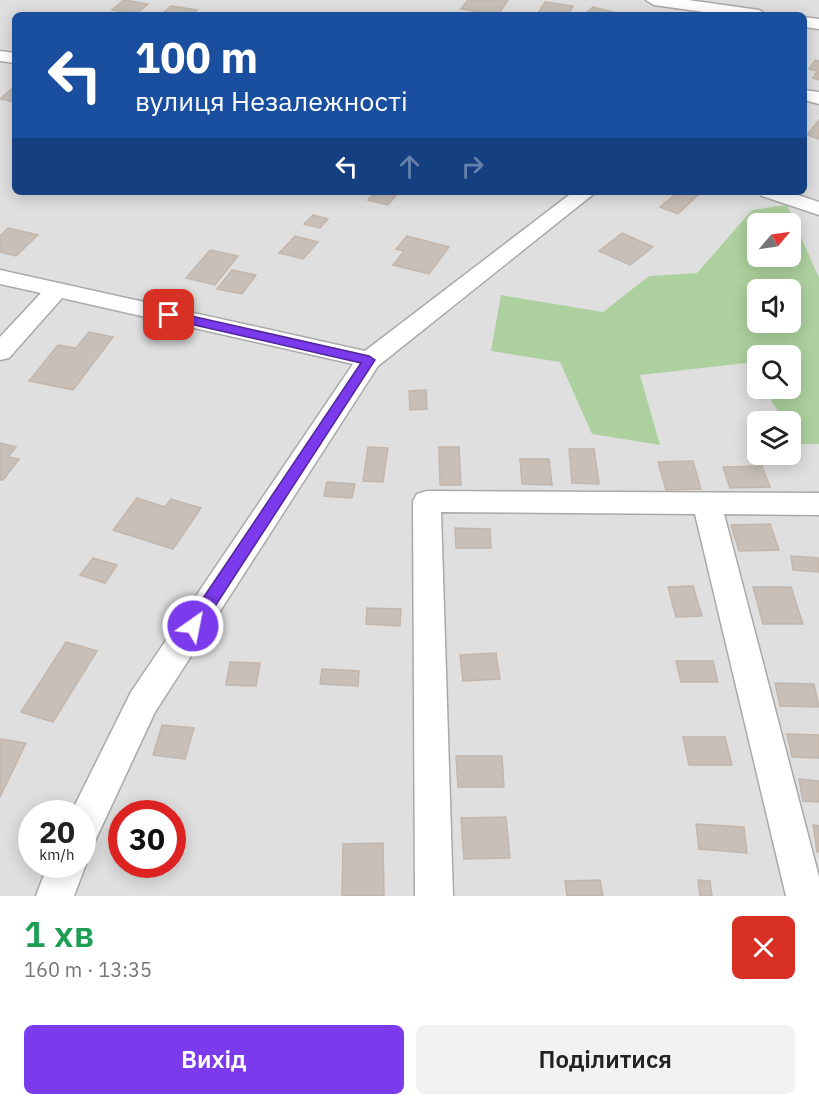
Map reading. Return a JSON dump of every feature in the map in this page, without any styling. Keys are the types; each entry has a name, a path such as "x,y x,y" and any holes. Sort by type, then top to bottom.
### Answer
{"street":[{"path":"654,0 736,12"},
{"path":"96,800 142,702 369,360 582,195"},
{"path":"778,195 819,209"},
{"path":"0,277 369,360"},
{"path":"0,352 57,290"},
{"path":"434,896 427,501 819,504"},
{"path":"707,503 805,896"},
{"path":"55,896 62,878"}],"shaded area":[{"path":"0,0 819,0 819,896 0,896"}],"green space":[{"path":"787,205 791,213 749,213 752,210"},
{"path":"747,216 747,267 801,267 801,237 819,278 819,444 801,444 801,411 778,411 770,399 801,399 801,345 747,345 747,364 640,375 660,445 592,434 560,362 491,351 501,295 603,312 649,276 697,273"}],"building":[{"path":"124,0 148,4 138,12 112,10"},
{"path":"468,0 508,0 500,12 461,9"},
{"path":"545,2 573,6 570,12 539,12"},
{"path":"171,6 197,10 195,12 164,12"},
{"path":"593,7 613,12 587,12"},
{"path":"815,60 819,61 819,80 813,78 817,71 809,69"},
{"path":"12,89 12,101 0,99"},
{"path":"819,120 819,139 807,135"},
{"path":"372,195 396,195 388,205 368,200"},
{"path":"674,195 698,195 678,214 660,207"},
{"path":"313,215 328,219 320,228 304,224"},
{"path":"8,228 38,235 16,256 0,252 0,236"},
{"path":"622,233 653,247 630,265 599,251"},
{"path":"295,236 318,242 303,259 279,253"},
{"path":"407,236 449,247 429,274 393,265 404,251 396,249"},
{"path":"210,250 238,256 215,285 186,278"},
{"path":"232,270 256,275 242,294 217,289"},
{"path":"89,332 113,337 73,390 29,381 58,345 76,348"},
{"path":"426,390 427,409 410,410 409,391"},
{"path":"0,443 16,447 8,457 19,459 3,480 0,480"},
{"path":"368,447 388,448 383,482 363,481"},
{"path":"439,447 459,447 461,485 440,485"},
{"path":"569,449 594,449 599,484 572,483"},
{"path":"520,459 549,459 552,485 522,484"},
{"path":"693,461 701,489 666,490 658,462"},
{"path":"762,466 770,487 730,488 723,467"},
{"path":"327,482 355,484 352,498 324,496"},
{"path":"137,498 165,507 171,499 201,508 173,549 113,530"},
{"path":"770,524 779,550 739,551 731,525"},
{"path":"455,528 490,529 491,548 456,548"},
{"path":"791,556 818,558 819,572 793,570"},
{"path":"93,558 117,565 105,583 80,575"},
{"path":"693,586 702,616 676,617 668,587"},
{"path":"753,587 791,587 803,624 763,624"},
{"path":"367,608 401,609 400,626 366,624"},
{"path":"66,642 97,651 53,722 21,712"},
{"path":"496,653 500,679 463,681 460,655"},
{"path":"676,661 713,661 718,682 681,682"},
{"path":"230,662 260,663 256,686 226,685"},
{"path":"322,669 359,671 358,686 320,684"},
{"path":"775,683 814,684 819,707 780,706"},
{"path":"162,725 194,728 185,759 153,755"},
{"path":"787,734 819,735 819,758 792,757"},
{"path":"683,737 725,737 732,765 689,765"},
{"path":"0,739 26,743 0,797"},
{"path":"456,756 502,756 504,787 458,787"},
{"path":"799,779 819,781 819,802 803,801"},
{"path":"506,817 510,858 464,859 461,818"},
{"path":"696,824 744,827 747,853 699,849"},
{"path":"813,825 819,826 819,852 817,852"},
{"path":"383,843 384,896 342,896 343,844"},
{"path":"600,880 603,896 567,896 565,881"},
{"path":"698,880 710,881 712,896 700,896"}],"route":[{"path":"169,315 369,360 193,626"}]}
